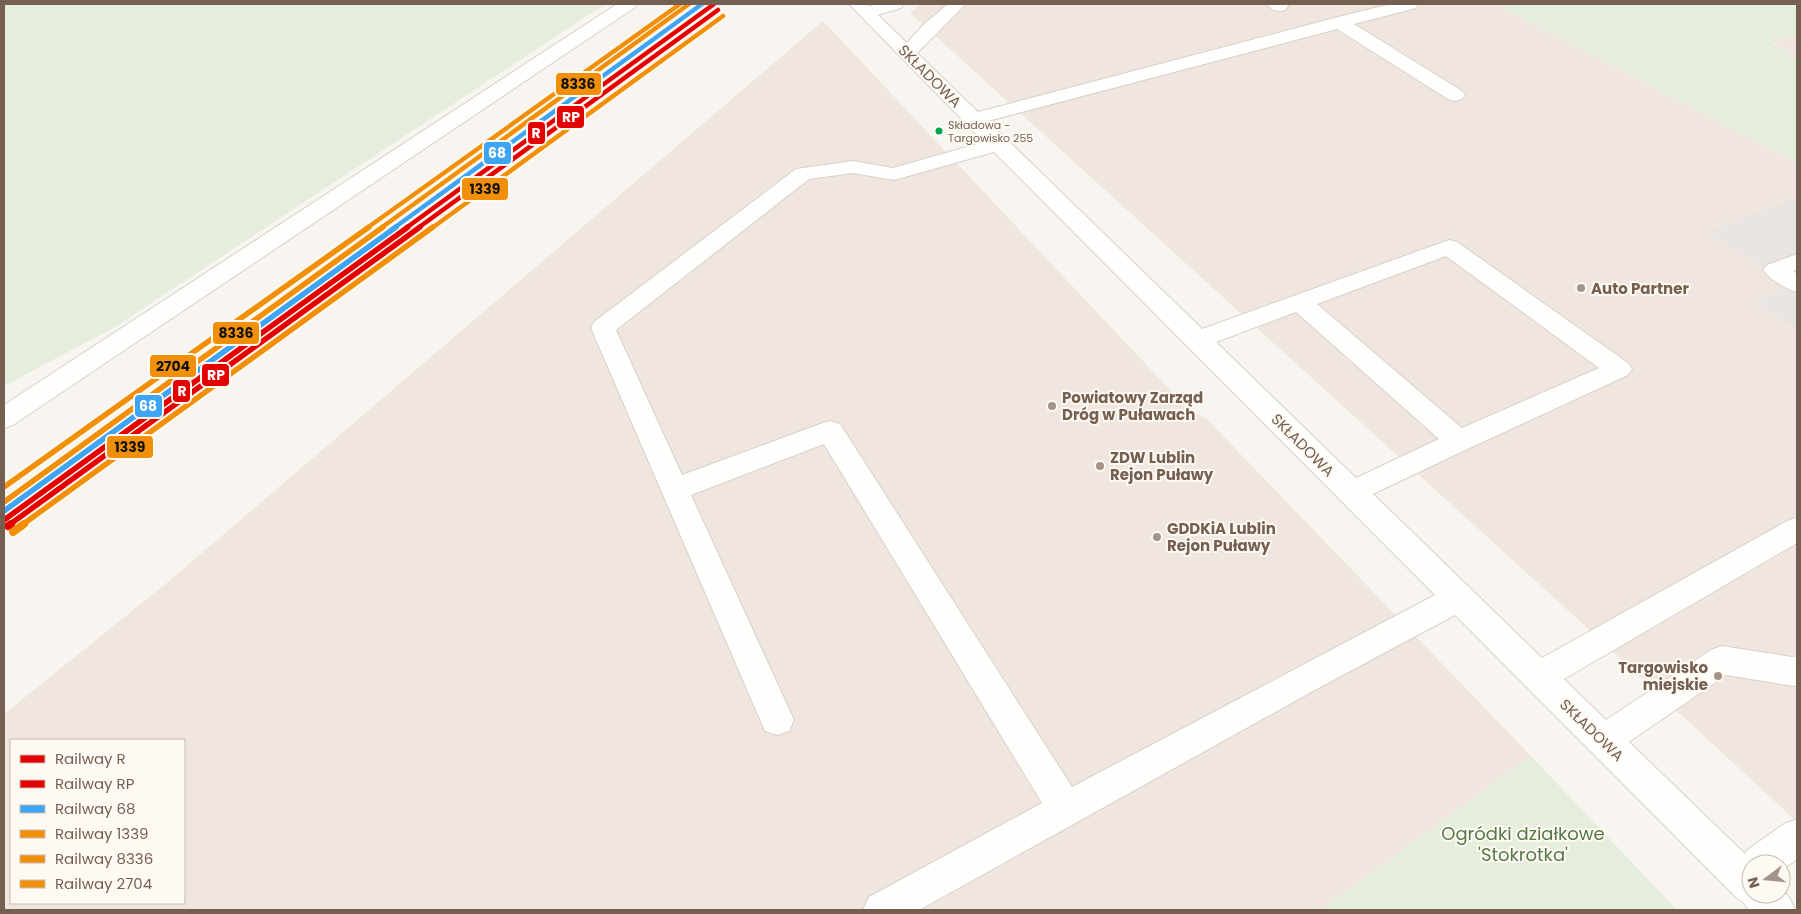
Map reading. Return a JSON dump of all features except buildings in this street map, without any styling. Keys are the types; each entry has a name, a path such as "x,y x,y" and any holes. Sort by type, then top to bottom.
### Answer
{"street":[{"path":"4,418 628,4"},
{"path":"861,9 896,4"},
{"path":"907,53 929,29 958,4"},
{"path":"974,119 1410,4"},
{"name":"SKŁADOWA","path":"861,9 1537,677 1603,741 1741,868"},
{"path":"1338,22 1455,95"},
{"path":"777,720 603,328 803,173 853,167 894,174 999,144"},
{"path":"1196,340 1449,248 1619,369 1460,442 1407,464 1351,493"},
{"path":"1797,261 1775,270 1797,284"},
{"path":"1299,302 1460,442"},
{"path":"674,490 830,431 1066,810"},
{"path":"1537,677 1797,529"},
{"path":"882,910 1458,598"},
{"path":"1603,741 1722,660 1794,672 1797,670"},
{"path":"1778,854 1797,837"}],"shaded area":[{"path":"921,4 1496,4 1797,163 1797,196 1705,232 1791,285 1752,302 1797,331 1797,822 1584,625 910,13"},
{"path":"823,21 1189,410 1206,418 1531,756 1321,910 4,910 4,714 169,581"},
{"path":"1797,37 1797,60 1768,39"},
{"path":"1797,196 1797,331 1751,302 1790,285 1704,232"}],"green space":[{"path":"4,4 605,4 115,327 4,386"},
{"path":"1496,4 1797,4 1797,37 1768,40 1797,60 1797,163"},
{"name":"Ogródki działkowe 'Stokrotka'","path":"1531,756 1677,910 1321,910"}],"rail line":[{"name":"2704","path":"4,487 680,4"},
{"name":"8336","path":"4,502 689,4"},
{"name":"68","path":"4,511 702,4"},
{"name":"R","path":"4,520 714,4"},
{"name":"RP","path":"8,526 718,10"},
{"name":"1339","path":"13,532 723,16"}],"place":[{"name":"Składowa - Targowisko 255","path":"939,131"},
{"name":"Auto Partner","path":"1581,288"},
{"name":"Powiatowy Zarząd Dróg w Puławach","path":"1052,406"},
{"name":"ZDW Lublin Rejon Puławy","path":"1100,466"},
{"name":"GDDKiA Lublin Rejon Puławy","path":"1157,537"},
{"name":"Targowisko miejskie","path":"1718,676"}]}
